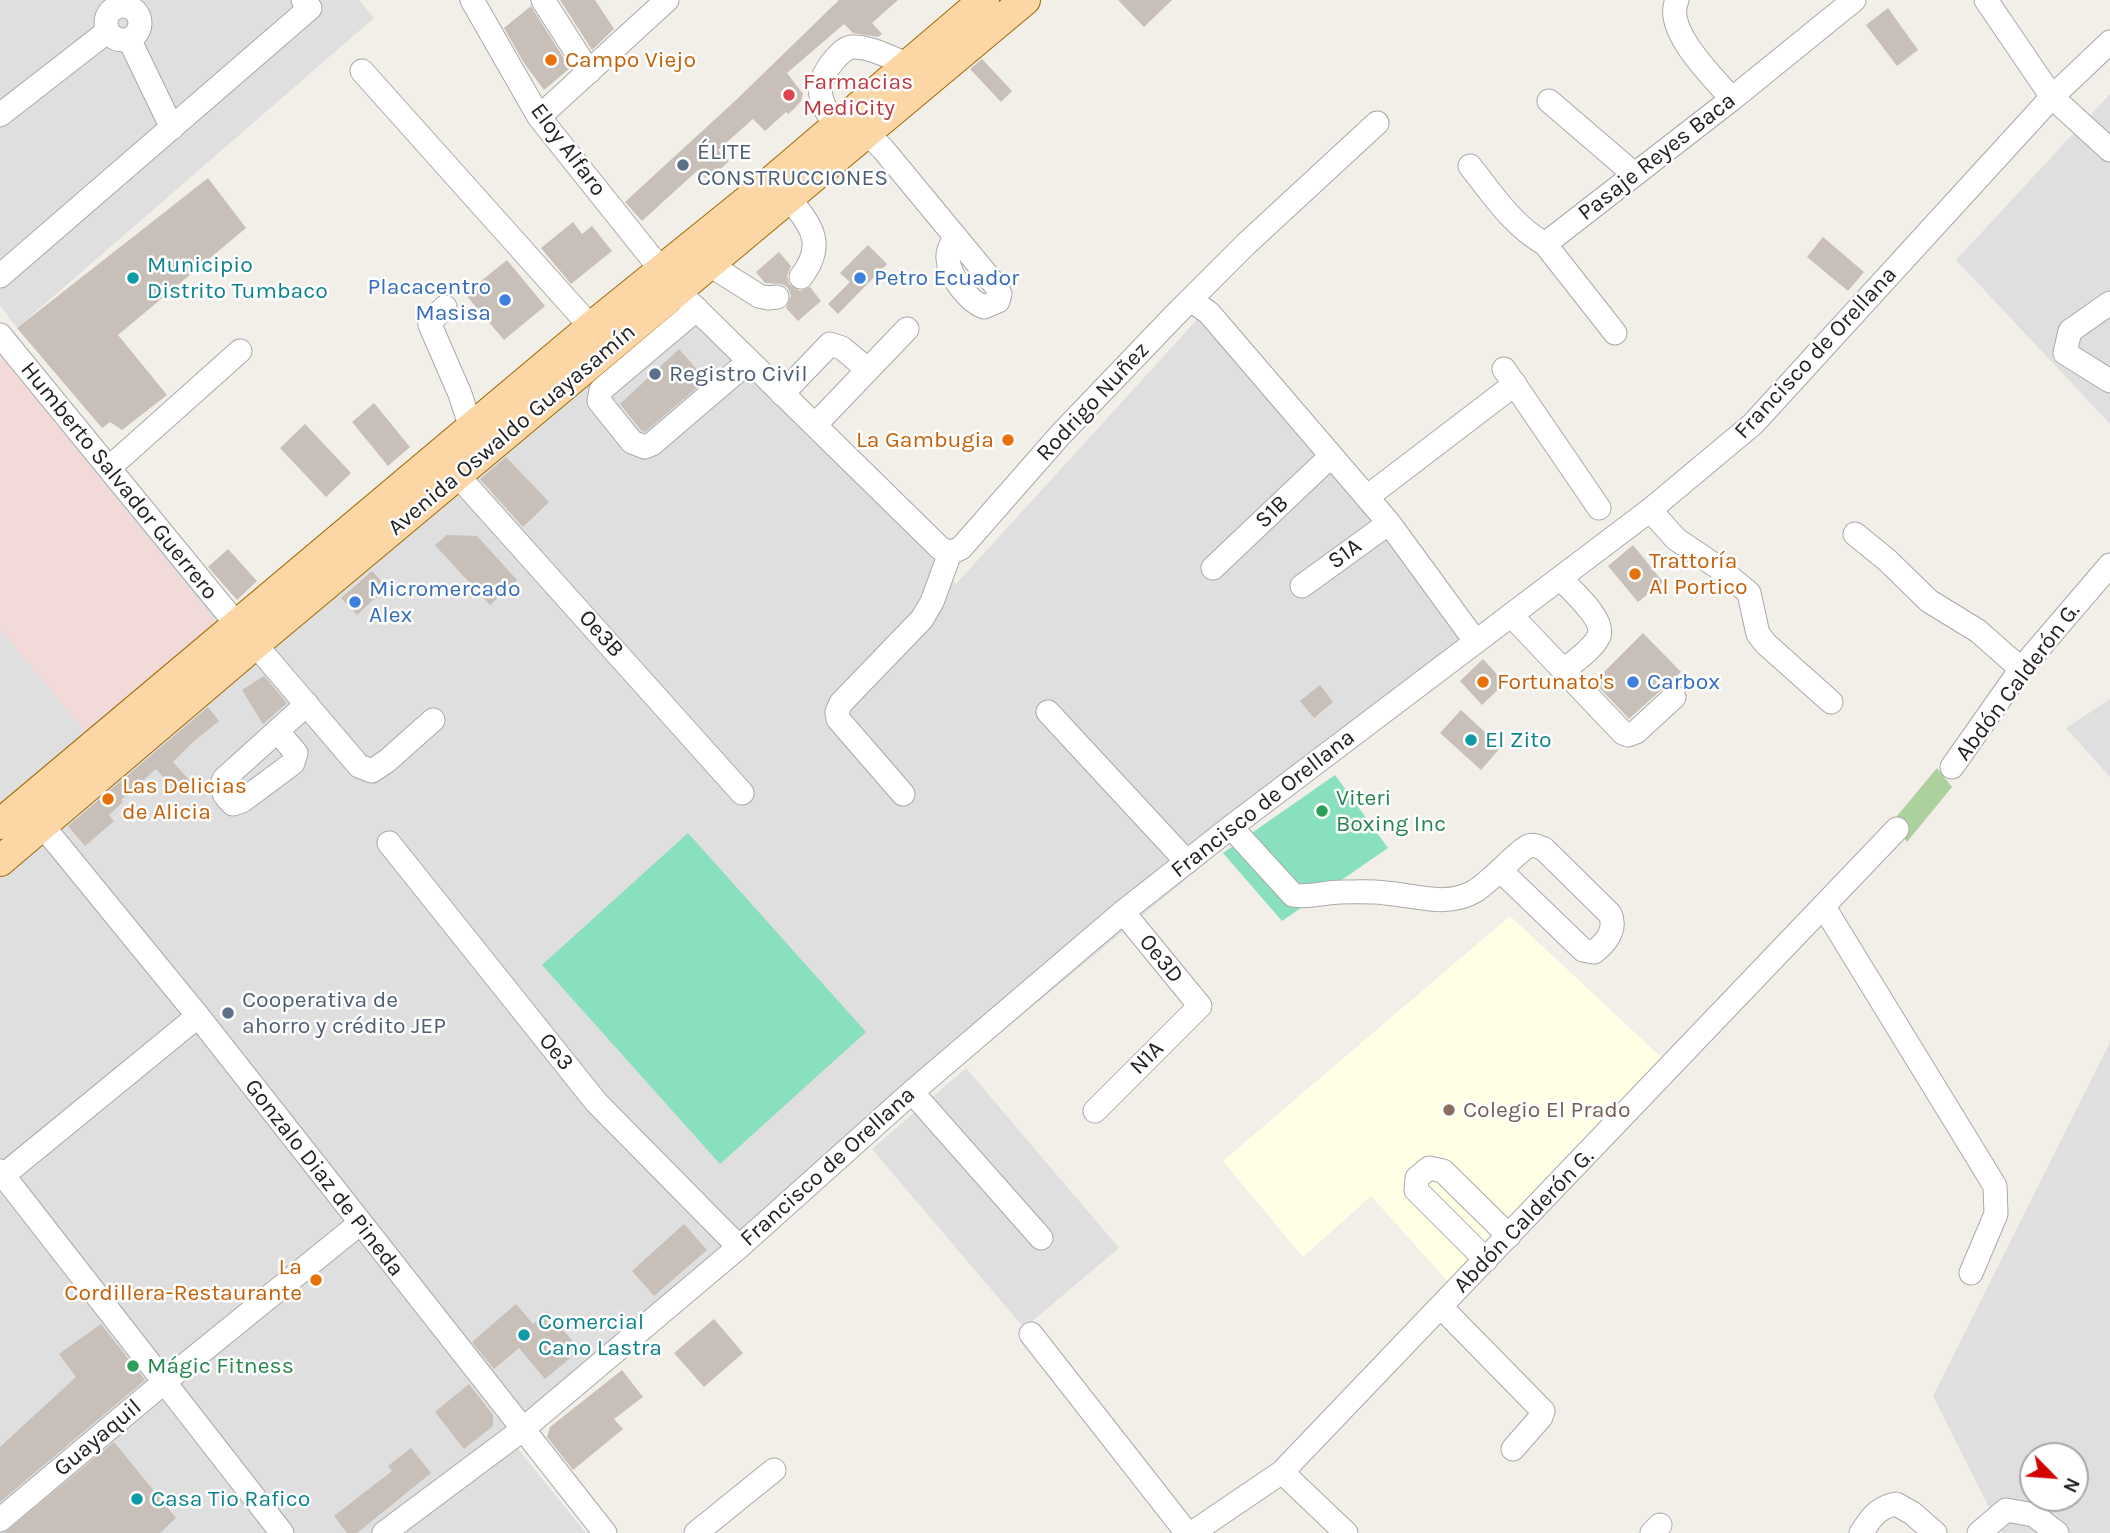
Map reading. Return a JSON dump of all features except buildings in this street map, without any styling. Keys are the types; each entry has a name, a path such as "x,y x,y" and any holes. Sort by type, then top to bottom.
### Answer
{"main road":[{"name":"Avenida Oswaldo Guayasamín","path":"0,824 458,476 1026,0"},
{"name":"Avenida Oswaldo Guayasamín","path":"0,861 471,428 592,327 679,290 836,127 909,65 970,4"}],"street":[{"path":"0,276 310,8 303,0"},
{"name":"Eloy Alfaro","path":"472,0 539,117 679,290"},
{"path":"543,0 589,72"},
{"path":"539,117 667,0"},
{"path":"1677,0 1673,7 1687,47 1732,99"},
{"name":"Pasaje Reyes Baca","path":"1545,244 1854,0"},
{"path":"1986,0 2052,97 2110,150"},
{"path":"0,115 111,20 172,128"},
{"name":"Francisco de Orellana","path":"384,1533 522,1430 739,1247 912,1092 1123,912 1231,827 1561,579 1650,510 1753,424 2052,97 2110,42"},
{"path":"836,127 820,97 820,83 825,71 841,52 851,47 863,48 909,65"},
{"path":"362,71 592,327"},
{"path":"1549,101 1634,174"},
{"name":"Rodrigo Nuñez","path":"950,553 961,548 1061,434 1245,245 1377,123"},
{"path":"867,133 955,238"},
{"path":"1470,166 1517,225 1545,244 1615,333"},
{"path":"789,198 813,232 815,248 810,265 801,277"},
{"path":"710,265 759,296 777,297"},
{"path":"748,361 652,444 645,447 632,442 599,401 601,390 679,290 940,548 950,553 932,602 922,619 841,703 837,712 838,719 903,794"},
{"path":"1191,300 1209,313 1389,523 1476,642"},
{"path":"2110,303 2070,331 2066,353 2110,381"},
{"path":"445,306 430,325 460,394 471,428"},
{"path":"815,425 907,329"},
{"name":"Humberto Salvador Guerrero","path":"0,335 247,635 359,766 372,771 433,720"},
{"path":"782,394 830,344 842,348 867,369"},
{"path":"109,468 240,351"},
{"path":"1367,497 1509,376 1599,508"},
{"name":"S1B","path":"1213,568 1331,456"},
{"name":"Oe3B","path":"458,476 742,793"},
{"path":"1650,510 1676,540 1719,568 1749,593 1758,634 1831,702"},
{"name":"S1A","path":"1302,586 1389,523"},
{"path":"1855,534 1887,560 1929,601 1979,631 2021,669"},
{"name":"Abdón Calderón G.","path":"1952,767 2021,669 2110,565"},
{"path":"1561,579 1593,614 1600,629 1591,646 1564,670"},
{"path":"1511,615 1623,733 1636,732 1674,697"},
{"path":"277,731 307,704"},
{"path":"1048,712 1187,862"},
{"name":"Gonzalo Diaz de Pineda","path":"42,825 198,1016 359,1224 605,1533"},
{"path":"1231,827 1293,895 1301,897 1329,892 1381,892 1443,901 1456,899 1473,893 1524,848 1536,846 1544,849 1610,914 1613,921 1611,932 1594,952 1583,950 1501,871"},
{"name":"Abdón Calderón G.","path":"1190,1533 1282,1472 1897,829"},
{"name":"Oe3","path":"389,843 596,1102 739,1247"},
{"path":"1824,907 1995,1186 1996,1214 1970,1273"},
{"name":"Oe3D","path":"1123,912 1200,1006"},
{"name":"N1A","path":"1095,1111 1200,1006"},
{"path":"198,1016 1,1175 282,1533"},
{"path":"912,1092 1041,1238"},
{"path":"1486,1260 1416,1190 1418,1178 1429,1168 1443,1171 1509,1236"},
{"name":"Guayaquil","path":"0,1520 359,1224"},
{"path":"1441,1307 1543,1411 1541,1417 1513,1449"},
{"path":"1031,1334 1190,1533"},
{"path":"696,1533 774,1470"},
{"path":"1282,1472 1346,1533"},
{"path":"1861,1533 1875,1513 1884,1506 1896,1504 1912,1513 1935,1533"},
{"path":"1979,1533 2006,1510 2034,1515 2057,1533"}],"shaded area":[{"path":"0,0 359,0 374,18 17,328 0,305"},
{"path":"2110,94 2110,424 1956,260"},
{"path":"670,272 956,584 1214,301 1469,645 510,1439 586,1533 0,1533 0,347 241,649"},
{"path":"0,355 217,623 85,731 0,629"},
{"path":"2110,699 2110,777 2066,728"},
{"name":"Colegio El Prado","path":"1510,916 1663,1059 1451,1285 1371,1196 1303,1257 1223,1161"},
{"path":"2110,1042 2110,1533 2002,1533 1933,1396"},
{"path":"966,1068 1119,1248 1024,1328 872,1149"}],"green space":[{"path":"1937,768 1952,787 1907,842 1892,822"},
{"name":"Viteri Boxing Inc","path":"1335,775 1388,848 1282,921 1223,853"},
{"path":"688,833 866,1032 720,1164 542,965"}],"place":[{"name":"Campo Viejo","path":"551,60"},
{"name":"Farmacias MediCity","path":"789,95"},
{"name":"ÉLITE CONSTRUCCIONES","path":"683,165"},
{"name":"Municipio Distrito Tumbaco","path":"133,278"},
{"name":"Petro Ecuador","path":"860,278"},
{"name":"Placacentro Masisa","path":"505,300"},
{"name":"Registro Civil","path":"655,374"},
{"name":"La Gambugia","path":"1008,440"},
{"name":"Trattoría Al Portico","path":"1635,574"},
{"name":"Micromercado Alex","path":"355,602"},
{"name":"Fortunato's","path":"1483,682"},
{"name":"Carbox","path":"1633,682"},
{"name":"El Zito","path":"1471,740"},
{"name":"Las Delicias de Alicia","path":"108,799"},
{"name":"Viteri Boxing Inc","path":"1322,811"},
{"name":"Cooperativa de ahorro y crédito JEP","path":"228,1013"},
{"name":"Colegio El Prado","path":"1449,1110"},
{"name":"La Cordillera-Restaurante","path":"316,1280"},
{"name":"Comercial Cano Lastra","path":"524,1335"},
{"name":"Mágic Fitness","path":"133,1366"},
{"name":"Casa Tio Rafico","path":"137,1499"}]}
